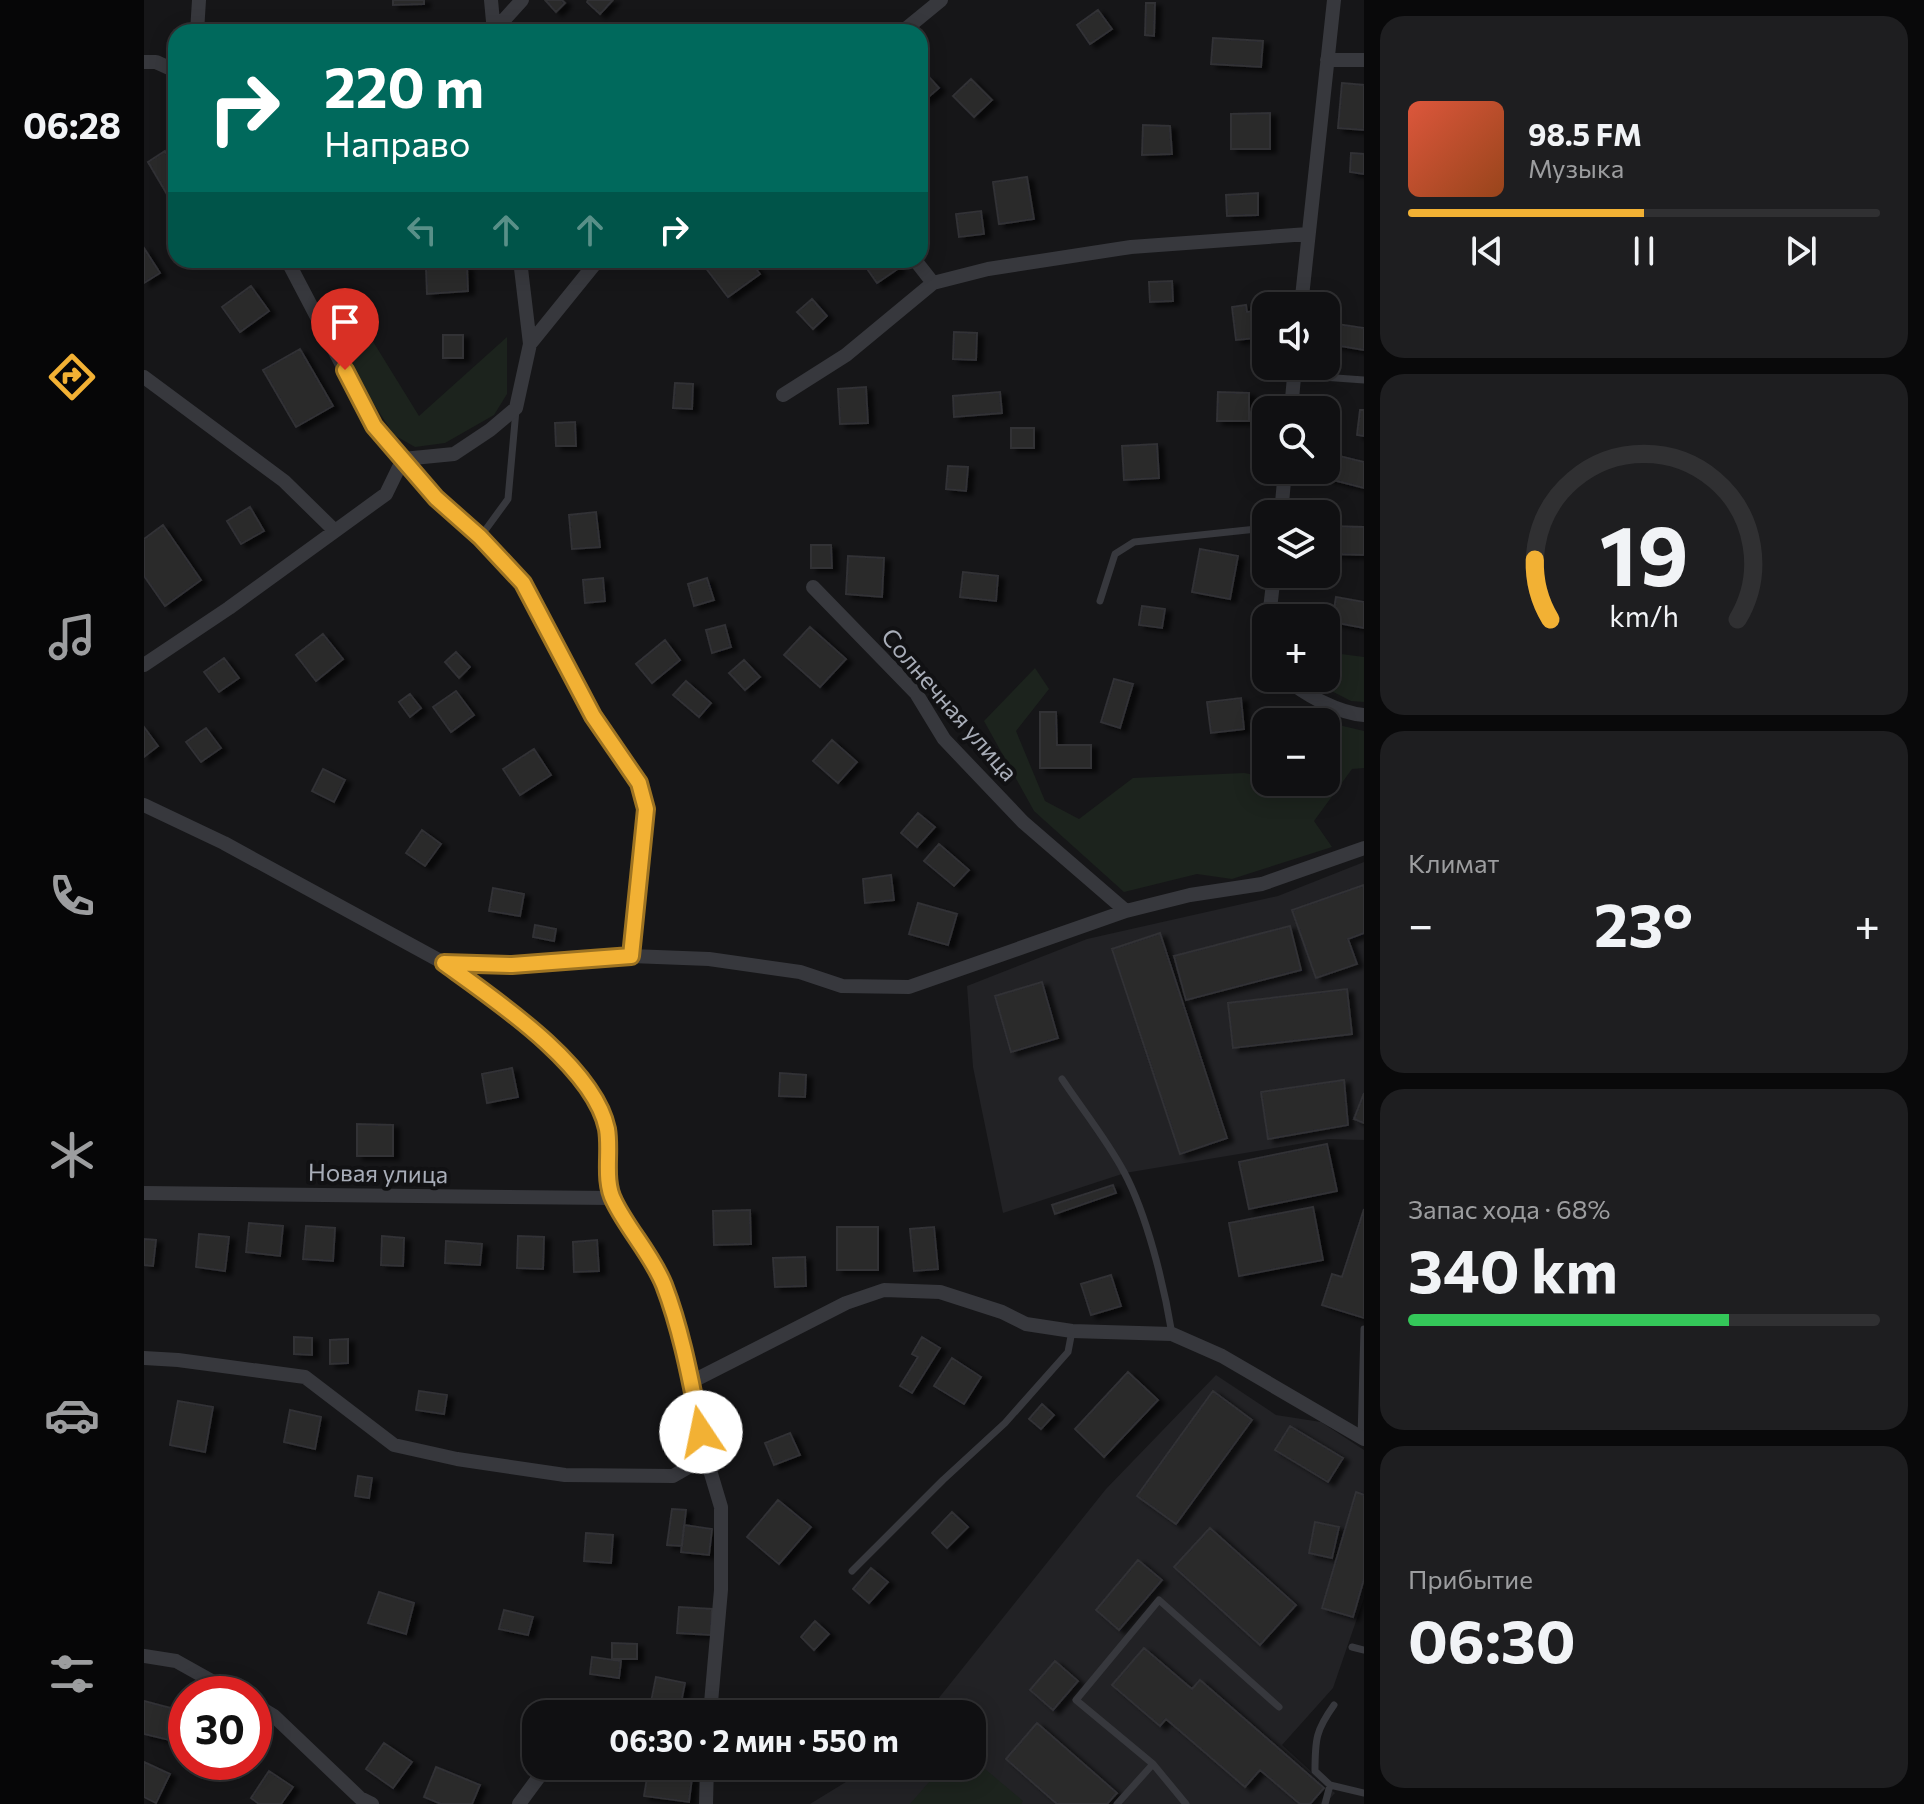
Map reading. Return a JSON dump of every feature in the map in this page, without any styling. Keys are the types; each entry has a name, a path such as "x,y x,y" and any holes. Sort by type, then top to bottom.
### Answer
{"street":[{"path":"198,24 199,0"},
{"path":"491,0 493,24"},
{"path":"501,24 522,0"},
{"path":"912,24 941,0"},
{"path":"1302,292 1334,0"},
{"path":"1327,60 1364,60"},
{"path":"144,62 156,62 168,67"},
{"path":"783,395 846,355 933,283 988,269 1131,247 1308,234"},
{"path":"291,268 374,426 436,498 480,537 523,583 593,716 639,783 646,809 631,956"},
{"path":"403,459 454,454 516,408 530,344 521,268"},
{"path":"530,344 592,268"},
{"path":"921,268 933,283"},
{"path":"144,377 284,481 335,531"},
{"path":"144,665 229,608 386,494 403,459"},
{"name":"Солнечная улица","path":"813,587 916,693 944,739 1023,822 1126,911"},
{"path":"1306,692 1352,714 1364,715"},
{"path":"144,805 224,843 444,963 553,1049 579,1076 594,1098 607,1129 612,1198 663,1283 721,1507 721,1590 711,1700"},
{"path":"444,963 489,966 544,964 631,956 709,959 800,972 842,986 909,987 1126,911 1190,895 1262,884 1364,848"},
{"name":"Новая улица","path":"144,1193 612,1198"},
{"path":"691,1382 846,1303 884,1290 940,1292 1002,1312 1026,1324 1072,1331 1172,1334 1222,1356 1362,1438"},
{"path":"144,1358 305,1377 394,1445 457,1459 565,1475 673,1476 706,1457"},
{"path":"144,1656 176,1661 203,1676"},
{"path":"272,1715 360,1798 372,1804"},
{"path":"519,1804 537,1780"},
{"path":"706,1804 707,1780"}],"lane":[{"path":"1340,377 1364,380"},
{"path":"480,537 508,499 516,408"},
{"path":"1100,601 1115,554 1134,542 1252,529"},
{"path":"1062,1079 1125,1173 1167,1300 1172,1334"},
{"path":"1362,1438 1364,1329"},
{"path":"852,1571 1005,1423 1068,1352 1072,1331"},
{"path":"1186,1804 1153,1764 1076,1700 1159,1600 1279,1707"},
{"path":"1352,1647 1364,1650"},
{"path":"1334,1705 1318,1727 1315,1771 1330,1785 1364,1793"},
{"path":"1117,1804 1153,1764"},
{"path":"1325,1804 1330,1785"}],"shaded area":[{"path":"348,301 419,416 507,337 507,394 494,415 445,443 415,447 394,435 362,386 334,315"},
{"path":"1340,654 1364,657 1364,702 1351,701 1333,692 1340,692"},
{"path":"1035,668 1049,689 1016,731 1045,801 1079,819 1133,778 1244,773 1252,774 1252,796 1332,796 1314,821 1332,847 1232,879 1197,874 1124,892 1034,811 984,721"},
{"path":"1340,725 1364,731 1364,768 1352,769 1340,785"},
{"path":"1364,862 1364,1140 1328,1139 1125,1173 1003,1213 973,1067 967,986 1087,939 1278,896"},
{"path":"1216,1375 1276,1415 1321,1422 1364,1450 1364,1598 1333,1688 1282,1745 1335,1793 1325,1804 810,1804 849,1780 986,1780 986,1700 937,1700 1106,1489"},
{"path":"986,1770 1023,1801 1021,1804 910,1804 931,1780 986,1780"}],"building":[{"path":"393,0 424,0 424,4 393,5"},
{"path":"545,0 562,0 565,3 556,12"},
{"path":"588,0 613,0 600,14"},
{"path":"1146,3 1155,3 1154,36 1145,35"},
{"path":"1098,10 1112,29 1090,44 1077,25"},
{"path":"1213,38 1263,41 1261,67 1211,64"},
{"path":"928,78 939,88 928,97"},
{"path":"971,79 992,100 974,117 953,96"},
{"path":"1342,83 1364,85 1364,130 1338,128"},
{"path":"1270,113 1270,149 1231,149 1231,114"},
{"path":"1143,125 1170,126 1172,154 1142,155"},
{"path":"165,151 168,156 168,196 148,162"},
{"path":"1351,153 1364,154 1364,174 1350,172"},
{"path":"1027,177 1034,219 999,224 993,182"},
{"path":"1258,193 1258,215 1227,216 1226,195"},
{"path":"981,211 984,234 959,237 956,214"},
{"path":"144,248 160,273 144,283"},
{"path":"467,268 468,291 427,294 426,269"},
{"path":"706,268 755,268 760,274 728,297"},
{"path":"867,268 899,268 877,283"},
{"path":"1172,281 1173,301 1150,302 1149,282"},
{"path":"251,286 269,311 240,332 222,307"},
{"path":"812,299 827,316 813,329 797,312"},
{"path":"1246,305 1247,312 1252,311 1252,338 1236,340 1232,307"},
{"path":"1340,324 1364,328 1364,350 1340,346"},
{"path":"954,332 977,333 976,360 953,359"},
{"path":"443,335 463,335 463,358 443,358"},
{"path":"300,349 333,406 296,427 263,370"},
{"path":"675,383 693,384 692,409 673,408"},
{"path":"866,387 868,423 840,424 838,389"},
{"path":"1000,392 1002,413 954,417 953,396"},
{"path":"1218,392 1249,393 1249,421 1217,421"},
{"path":"1360,410 1364,410 1364,436 1357,435"},
{"path":"575,422 576,446 556,446 555,423"},
{"path":"1011,428 1034,428 1034,448 1011,448"},
{"path":"1157,444 1159,478 1124,480 1122,446"},
{"path":"1340,456 1364,462 1364,488 1340,482"},
{"path":"948,466 968,467 966,491 946,489"},
{"path":"250,507 264,531 241,544 227,521"},
{"path":"596,512 600,547 572,549 569,515"},
{"path":"163,525 201,580 165,606 144,576 144,539"},
{"path":"1340,526 1364,527 1364,555 1340,554"},
{"path":"811,545 831,545 832,568 811,568"},
{"path":"1200,549 1238,556 1230,599 1192,592"},
{"path":"848,556 884,558 882,597 846,594"},
{"path":"963,572 998,576 996,601 960,597"},
{"path":"603,578 605,601 585,603 583,580"},
{"path":"707,578 714,600 694,606 688,584"},
{"path":"1336,597 1364,602 1364,628 1340,624 1340,604 1335,604"},
{"path":"1142,606 1165,609 1162,628 1139,625"},
{"path":"725,625 731,647 712,653 706,630"},
{"path":"810,627 846,659 820,687 784,655"},
{"path":"323,634 343,659 316,681 296,655"},
{"path":"665,640 680,660 652,683 636,664"},
{"path":"456,652 470,667 459,678 445,662"},
{"path":"224,658 239,678 219,692 204,672"},
{"path":"744,660 760,677 745,690 729,673"},
{"path":"1114,679 1133,684 1120,728 1101,722"},
{"path":"686,681 711,703 699,717 673,695"},
{"path":"456,691 474,715 451,732 433,707"},
{"path":"410,694 421,708 410,717 399,702"},
{"path":"1241,698 1244,729 1211,733 1207,702"},
{"path":"1040,712 1056,712 1057,745 1091,745 1091,768 1040,768"},
{"path":"144,727 158,746 144,757"},
{"path":"206,728 221,748 201,762 186,742"},
{"path":"832,740 857,762 838,783 813,761"},
{"path":"534,749 551,775 520,795 503,769"},
{"path":"323,769 345,780 334,802 312,791"},
{"path":"918,813 935,827 917,847 901,833"},
{"path":"422,830 441,844 425,866 406,853"},
{"path":"939,844 969,870 954,886 924,861"},
{"path":"891,875 894,900 865,903 863,879"},
{"path":"1364,885 1364,933 1348,939 1357,964 1316,978 1292,910"},
{"path":"493,888 524,894 520,916 489,911"},
{"path":"918,903 957,914 948,945 909,934"},
{"path":"535,925 556,929 554,941 533,937"},
{"path":"1290,926 1301,970 1186,1000 1174,956"},
{"path":"1160,933 1227,1138 1180,1154 1112,949"},
{"path":"1042,982 1058,1038 1011,1052 995,996"},
{"path":"1347,989 1352,1034 1233,1048 1228,1003"},
{"path":"512,1068 518,1097 487,1103 482,1074"},
{"path":"780,1073 806,1075 805,1097 779,1096"},
{"path":"1344,1080 1348,1125 1268,1139 1261,1092"},
{"path":"1364,1093 1364,1123 1354,1119"},
{"path":"357,1124 393,1125 393,1156 357,1156"},
{"path":"1327,1144 1337,1191 1249,1209 1239,1162"},
{"path":"1113,1185 1116,1193 1055,1214 1052,1205"},
{"path":"1313,1207 1323,1260 1239,1276 1229,1223"},
{"path":"1364,1209 1364,1318 1322,1305 1332,1274 1342,1277"},
{"path":"750,1210 751,1244 714,1245 713,1211"},
{"path":"249,1223 283,1226 280,1256 246,1252"},
{"path":"306,1226 335,1228 333,1261 303,1259"},
{"path":"837,1227 878,1227 878,1270 837,1270"},
{"path":"934,1227 938,1269 914,1271 910,1229"},
{"path":"199,1234 229,1237 225,1271 196,1267"},
{"path":"382,1236 404,1238 403,1266 381,1265"},
{"path":"518,1236 544,1237 543,1269 517,1268"},
{"path":"144,1239 156,1240 153,1266 144,1265"},
{"path":"597,1240 599,1271 574,1272 573,1242"},
{"path":"446,1241 482,1244 480,1265 445,1263"},
{"path":"805,1257 806,1286 775,1287 773,1258"},
{"path":"1111,1275 1121,1306 1091,1315 1081,1284"},
{"path":"294,1337 312,1338 312,1355 294,1354"},
{"path":"922,1337 940,1348 912,1393 900,1386 918,1357 912,1354"},
{"path":"348,1339 348,1363 330,1364 330,1340"},
{"path":"952,1358 981,1377 964,1404 934,1386"},
{"path":"1128,1372 1158,1400 1104,1457 1075,1429"},
{"path":"419,1391 447,1395 444,1414 416,1410"},
{"path":"1213,1391 1252,1420 1176,1524 1137,1496"},
{"path":"178,1401 213,1407 205,1452 170,1445"},
{"path":"1042,1404 1054,1415 1041,1429 1029,1419"},
{"path":"290,1410 321,1417 315,1449 284,1442"},
{"path":"1290,1426 1343,1458 1328,1482 1275,1450"},
{"path":"790,1433 800,1455 774,1465 765,1443"},
{"path":"358,1476 372,1478 369,1498 355,1496"},
{"path":"1356,1492 1364,1495 1364,1579 1353,1617 1322,1608"},
{"path":"778,1500 811,1527 779,1564 747,1537"},
{"path":"672,1509 686,1510 682,1546 667,1545"},
{"path":"952,1512 968,1527 947,1548 932,1533"},
{"path":"1315,1522 1339,1527 1332,1558 1309,1553"},
{"path":"684,1525 712,1529 709,1555 681,1552"},
{"path":"1210,1528 1296,1605 1260,1645 1174,1567"},
{"path":"586,1533 613,1535 611,1563 584,1561"},
{"path":"1138,1560 1162,1580 1119,1630 1096,1610"},
{"path":"871,1568 888,1582 869,1603 853,1589"},
{"path":"379,1592 414,1603 406,1634 368,1623"},
{"path":"679,1607 712,1609 711,1635 677,1633"},
{"path":"504,1610 533,1617 528,1635 499,1629"},
{"path":"815,1621 829,1634 814,1650 801,1637"},
{"path":"612,1643 637,1644 637,1659 612,1659"},
{"path":"1144,1648 1192,1689 1200,1680 1324,1788 1310,1804 1300,1804 1260,1770 1245,1787 1166,1719 1160,1726 1112,1685"},
{"path":"592,1657 621,1661 619,1678 590,1674"},
{"path":"1055,1661 1078,1681 1053,1710 1030,1690"},
{"path":"656,1677 685,1683 682,1700 651,1700"},
{"path":"144,1701 168,1707 168,1740 144,1734"},
{"path":"1037,1723 1117,1793 1107,1804 1057,1804 1006,1759"},
{"path":"384,1743 412,1762 393,1788 366,1769"},
{"path":"144,1762 168,1773 168,1778 156,1803 144,1797"},
{"path":"436,1767 480,1785 472,1804 441,1804 424,1797"},
{"path":"272,1773 293,1787 281,1804 259,1804 251,1798 263,1780 272,1780"},
{"path":"647,1780 692,1780 689,1802 644,1796"}],"route":[{"path":"345,370 374,426 436,498 480,537 523,583 593,716 639,783 646,809 631,956 489,966 444,963 553,1049 579,1076 594,1098 607,1129 612,1198 663,1283 691,1382 701,1432"}]}
